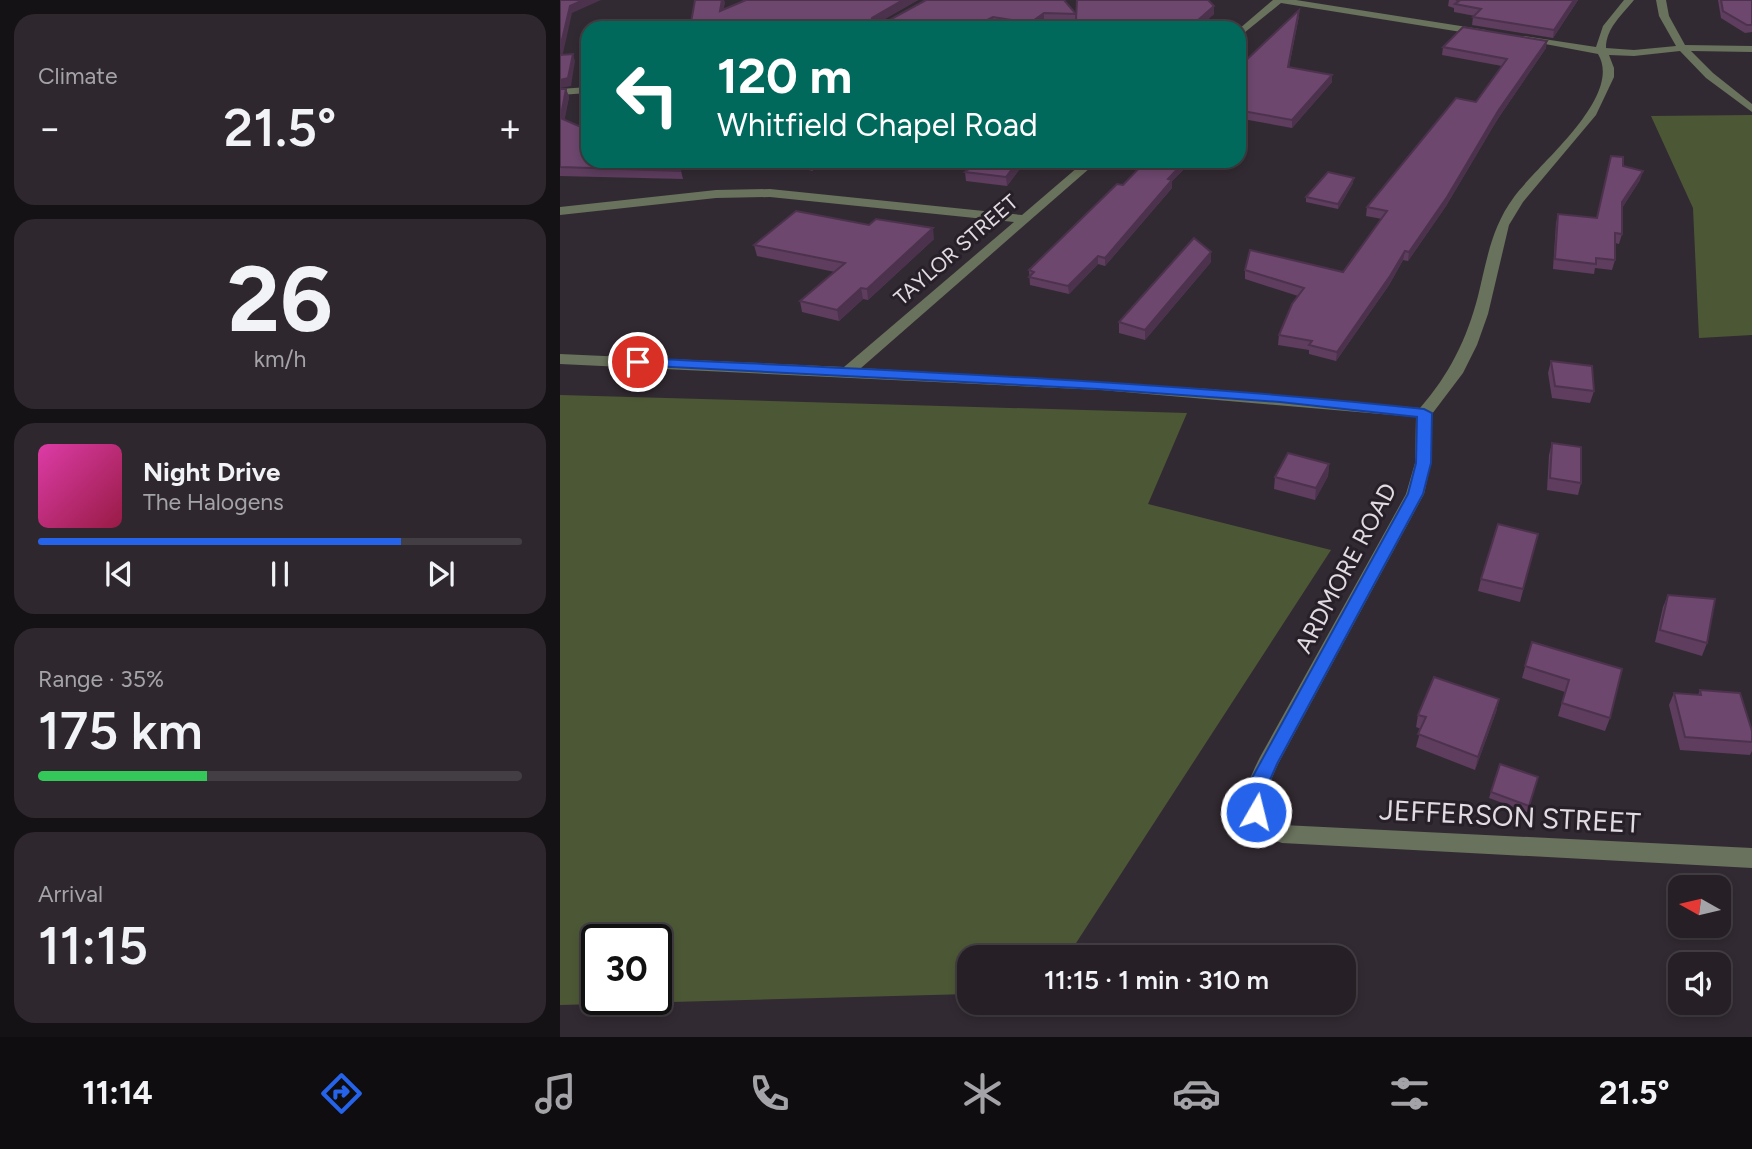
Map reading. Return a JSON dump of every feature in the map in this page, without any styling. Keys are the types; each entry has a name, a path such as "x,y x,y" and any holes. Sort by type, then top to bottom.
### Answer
{"street":[{"path":"1246,28 1278,0 1494,34"},
{"path":"560,359 1111,385 1280,398 1424,413 1448,387 1468,352 1485,296 1495,246 1507,217 1522,193 1587,123 1600,99 1609,71 1608,62 1601,51 1605,32 1629,0"},
{"path":"1661,0 1664,17 1682,48 1721,85 1752,109"},
{"path":"1507,36 1601,51 1634,53 1682,48 1752,49"},
{"path":"560,92 581,90"},
{"name":"TAYLOR STREET","path":"847,372 1084,168"},
{"path":"560,211 716,194 770,193 1024,219"},
{"name":"ARDMORE ROAD","path":"1266,830 1258,821 1256,812 1257,787 1415,494 1423,463 1424,413"},
{"name":"JEFFERSON STREET","path":"1266,830 1282,834 1752,858"}],"green space":[{"path":"1752,115 1752,335 1699,338 1693,208 1651,116"},
{"path":"560,395 1187,413 1148,504 1331,550 1075,945 957,945 957,994 672,1002 672,924 581,924 581,1004 560,1005"}],"building":[{"path":"560,0 583,0 570,6 560,48"},
{"path":"695,0 722,0 720,11 746,0 903,0 871,21 691,21"},
{"path":"926,0 1064,0 1076,14 1044,13 1033,21 993,17 985,21 888,21"},
{"path":"1077,0 1208,0 1214,6 1197,21 1076,19"},
{"path":"1456,0 1574,0 1554,30 1473,17 1481,9 1455,4 1459,1"},
{"path":"1721,0 1752,0 1752,25 1747,25 1723,11"},
{"path":"1299,10 1288,67 1332,75 1292,120 1246,112 1246,60"},
{"path":"1463,27 1547,41 1498,111 1447,197 1409,252 1405,251 1337,352 1309,345 1312,341 1279,335 1292,304 1304,288 1245,270 1250,250 1343,272 1387,211 1367,207 1456,98 1476,102 1507,59 1443,47"},
{"path":"573,54 568,78 560,80 560,55"},
{"path":"560,89 566,89 560,116"},
{"path":"560,118 581,127 581,168 560,167"},
{"path":"1611,156 1623,157 1623,166 1643,171 1622,202 1622,234 1615,233 1615,260 1596,258 1596,264 1555,259 1558,214 1597,218"},
{"path":"590,168 674,168 681,171"},
{"path":"970,168 1013,168 1006,177 965,172"},
{"path":"1139,168 1178,168 1168,179 1172,180 1105,258 1098,256 1068,286 1029,277 1034,272 1029,270 1117,184 1123,185"},
{"path":"1328,172 1354,178 1338,204 1306,197"},
{"path":"796,211 869,225 876,219 933,228 867,289 861,288 837,310 800,301 845,263 754,245"},
{"path":"1194,238 1211,252 1145,330 1119,322"},
{"path":"1551,361 1592,366 1594,391 1555,386"},
{"path":"1552,443 1581,447 1581,483 1550,478"},
{"path":"1288,453 1329,464 1316,488 1275,477"},
{"path":"1498,524 1538,534 1523,589 1481,579"},
{"path":"1668,595 1715,599 1707,643 1660,630"},
{"path":"1532,642 1622,669 1610,718 1562,703 1569,680 1525,666"},
{"path":"1434,677 1499,699 1478,757 1418,734 1426,717 1418,715"},
{"path":"1700,690 1740,693 1752,731 1752,742 1685,737 1674,693 1701,695"},
{"path":"1500,764 1538,777 1529,806 1491,792"}],"route":[{"path":"638,362 1098,384 1280,398 1424,413 1426,434 1423,463 1415,494 1268,762 1257,787 1256,812"}]}
